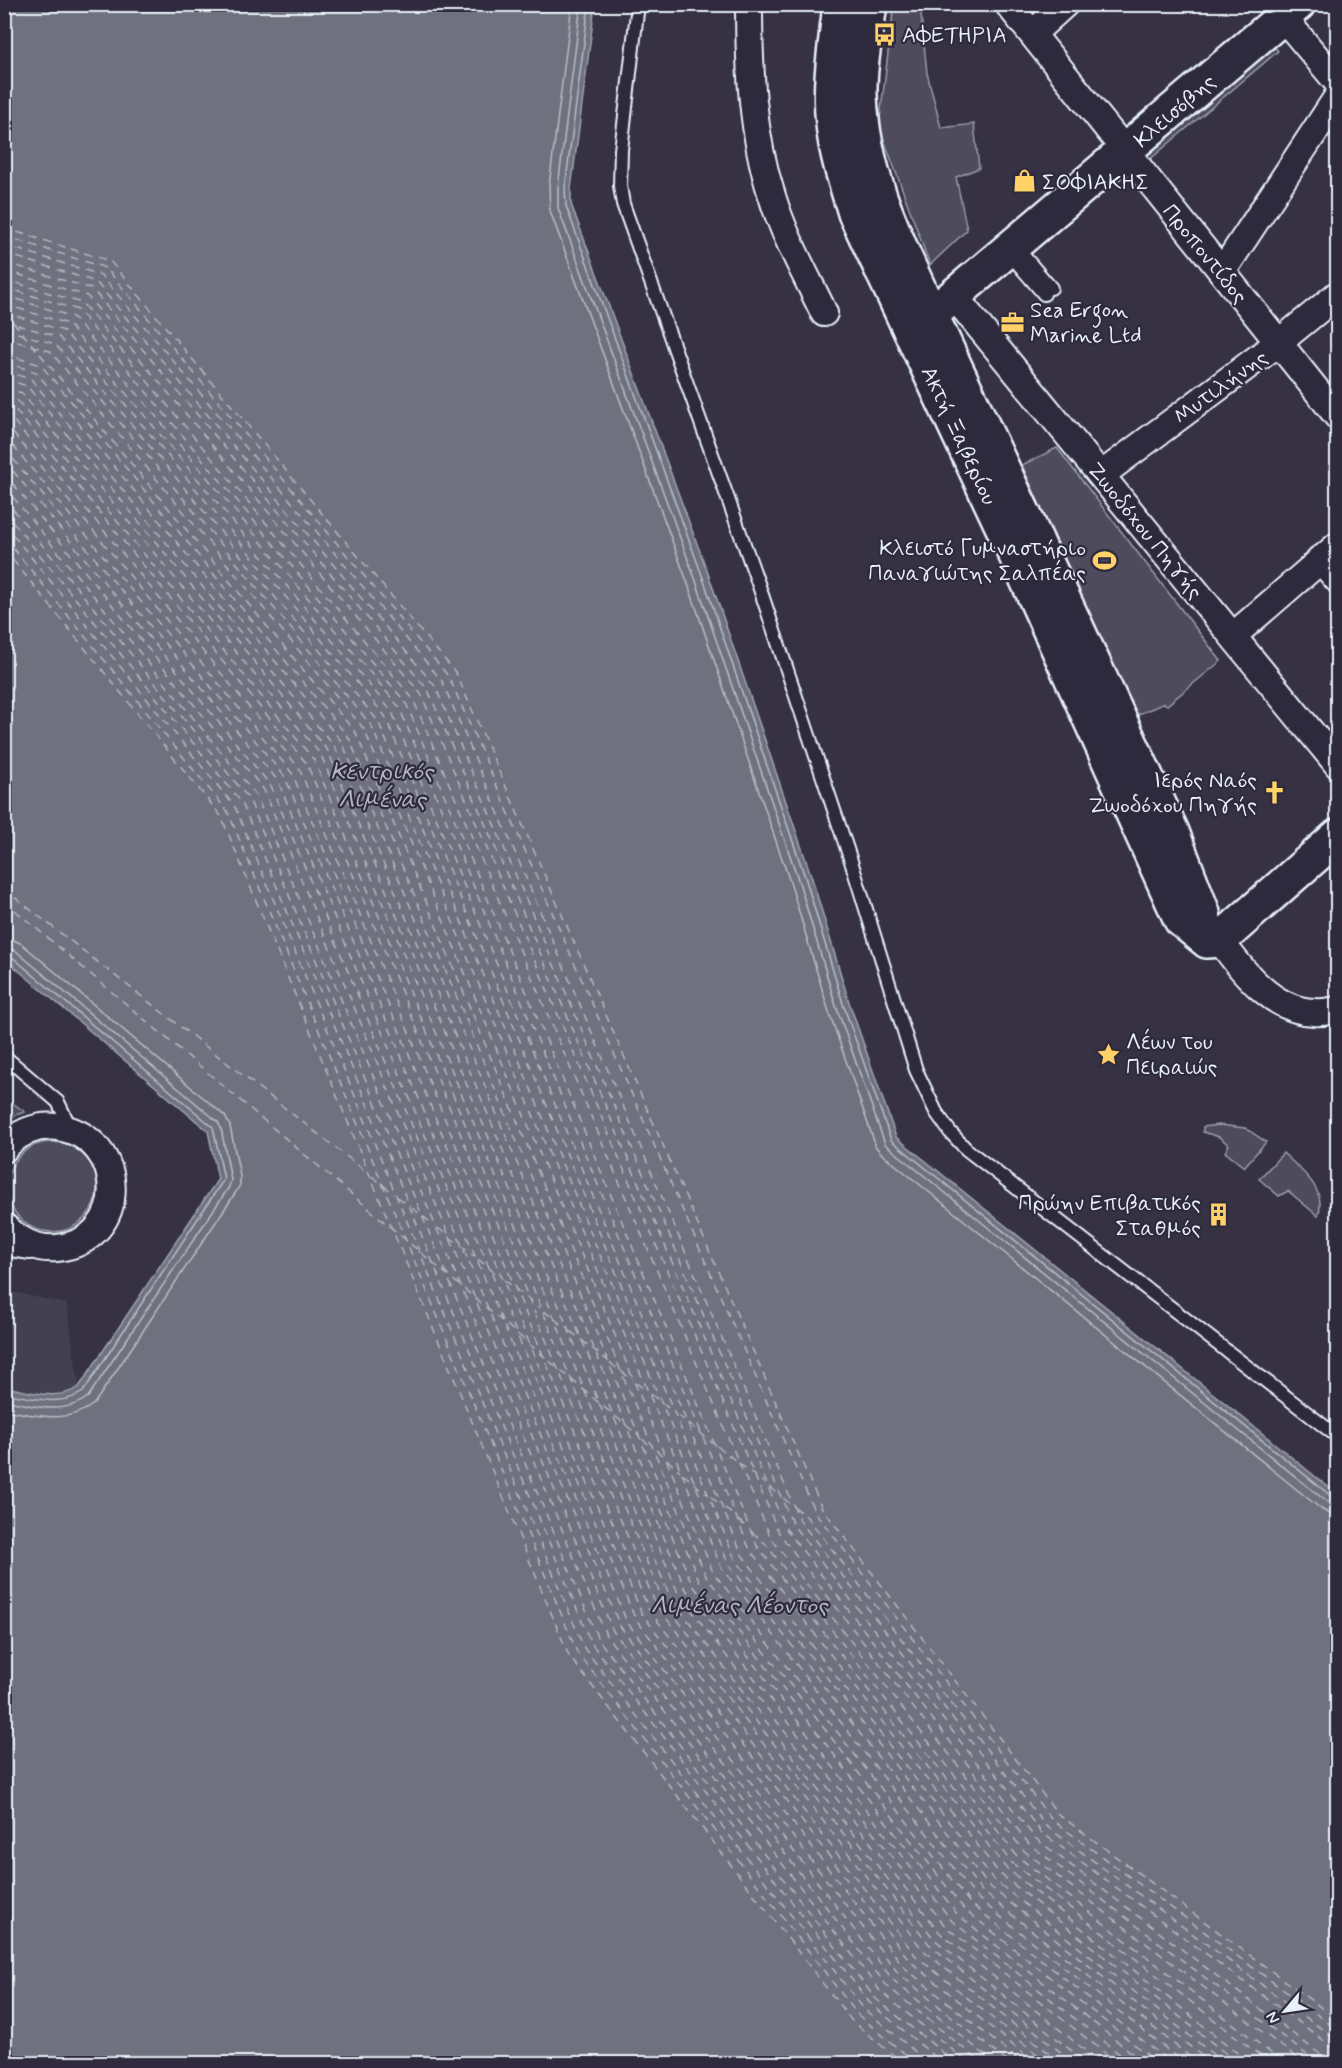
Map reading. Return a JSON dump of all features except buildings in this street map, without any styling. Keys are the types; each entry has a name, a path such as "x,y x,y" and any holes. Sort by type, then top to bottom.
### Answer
{"main road":[{"name":"Ακτή Ξαβερίου","path":"840,4 831,101 838,151 855,213 931,313"},
{"name":"Ακτή Ξαβερίου","path":"870,4 860,92 864,134 868,163 892,230 931,313 1052,634 1167,893 1181,921 1213,940"},
{"name":"Κλεισόβης","path":"931,313 1126,152 1284,9"},
{"path":"1213,940 1338,836"}],"street":[{"path":"749,4 753,96 765,171 780,219 824,313"},
{"name":"Προποντίδος","path":"1008,4 1338,417"},
{"path":"1032,34 1065,4"},
{"path":"1284,9 1338,83"},
{"path":"1222,272 1338,96"},
{"name":"Μυτιλήνης","path":"1101,475 1278,343 1338,294"},
{"name":"Ζωοδόχου Πηγής","path":"931,313 1101,475 1338,765"},
{"path":"1233,636 1329,552 1338,580"},
{"path":"1213,940 1249,977 1278,1000 1301,1010 1314,1012 1338,1010"},
{"path":"4,1149 11,1141 31,1129 50,1126 71,1129 88,1138 102,1152 110,1169 113,1187 109,1210 99,1226 86,1238 68,1247 47,1249 23,1242 4,1226"}],"lane":[{"path":"638,4 621,150 620,186 623,204 762,597 851,861 907,1044 925,1092 950,1132 966,1149 1338,1437"},
{"path":"1011,248 1047,291"},
{"path":"4,1056 58,1102 71,1129"},
{"path":"4,1249 44,1254 68,1247"}],"shaded area":[{"path":"894,5 920,5 927,73 941,128 974,124 979,168 956,177 967,230 930,265 879,126"},
{"path":"1271,43 1278,51 1142,166 1143,154 1149,154 1265,55 1264,48 1268,51 1272,48 1269,44"},
{"name":"Κλειστό Γυμναστήριο Παναγιώτης Σαλπέας","path":"1057,448 1221,661 1167,705 1164,703 1137,715 1087,607 1084,608 1078,594 1080,593 1050,526 1047,527 1039,512 1042,510 1022,465"},
{"path":"7,1099 25,1112 15,1115 5,1123 5,1101"},
{"path":"1219,1125 1245,1128 1266,1142 1244,1167 1225,1152 1229,1145 1219,1137 1203,1132 1203,1127"},
{"path":"52,1142 69,1145 84,1155 94,1170 97,1187 94,1204 84,1219 69,1229 52,1232 35,1229 20,1219 10,1204 7,1187 10,1170 20,1155 35,1145"},
{"path":"1283,1153 1311,1180 1316,1188 1320,1206 1318,1216 1288,1191 1279,1196 1259,1179"},
{"path":"4,1290 67,1304 79,1387 71,1393 51,1395 5,1387"}],"water":[{"path":"5,4 595,5 571,204 709,576 812,878 849,1002 896,1137 1337,1494 1337,2063 5,2063 5,1387 52,1395 79,1387 218,1179 208,1131 5,959"}],"ferry route":[{"path":"4,228 110,261 456,673 822,1508 1058,1814 1338,2020"},
{"path":"4,236 106,268 449,677 815,1512 1052,1820 1338,2030"},
{"path":"4,245 101,275 442,681 800,1521 1041,1832 1338,2051"},
{"path":"4,253 96,282 435,686 793,1525 1035,1838 1333,2064"},
{"path":"4,262 92,289 428,690 786,1529 1029,1844 1319,2064"},
{"path":"4,270 87,296 421,694 779,1533 1023,1850 1305,2064"},
{"path":"4,279 82,303 413,699 771,1538 1017,1856 1285,2064"},
{"path":"4,287 78,310 406,703 757,1546 1005,1867 1251,2064"},
{"path":"4,295 73,317 399,707 750,1550 999,1873 1239,2064"},
{"path":"4,304 68,324 392,712 742,1555 993,1879 1225,2064"},
{"path":"4,311 356,733 706,1576 964,1909 1159,2064"},
{"path":"4,312 64,331 385,716 735,1559 988,1885 1212,2064"},
{"path":"4,321 59,337 378,721 728,1563 982,1891 1199,2064"},
{"path":"4,329 55,344 371,725 721,1567 976,1897 1185,2064"},
{"path":"4,338 50,351 364,729 713,1572 970,1903 1172,2064"},
{"path":"4,354 41,365 349,738 699,1580 958,1915 1146,2064"},
{"path":"4,362 36,372 342,742 692,1584 952,1921 1132,2064"},
{"path":"4,371 31,379 335,747 685,1588 946,1927 1119,2064"},
{"path":"4,379 27,386 328,751 678,1593 940,1933 1102,2064"},
{"path":"4,388 22,393 321,755 670,1597 934,1939 1088,2064"},
{"path":"4,396 17,400 314,760 663,1601 929,1944 1075,2064"},
{"path":"4,404 13,407 307,764 656,1605 923,1950 1062,2064"},
{"path":"4,413 8,414 299,768 649,1610 916,1956 1049,2064"},
{"path":"4,422 292,773 642,1614 911,1962 1036,2064"},
{"path":"4,435 285,777 635,1618 905,1968 1023,2064"},
{"path":"4,448 278,781 627,1622 899,1974 1010,2064"},
{"path":"4,460 271,786 620,1626 893,1980 996,2064"},
{"path":"4,473 264,790 613,1631 887,1986 983,2064"},
{"path":"4,486 256,795 606,1635 881,1992 970,2064"},
{"path":"4,498 249,799 598,1639 875,1998 957,2064"},
{"path":"4,511 242,803 591,1643 870,2003 944,2064"},
{"path":"4,524 235,807 584,1648 864,2009 930,2064"},
{"path":"4,537 228,812 577,1652 858,2015 917,2064"},
{"path":"4,549 221,816 569,1656 852,2021 904,2064"},
{"path":"4,889 368,1173"},
{"path":"4,901 611,1413"},
{"path":"372,1176 394,1194"},
{"path":"398,1197 408,1205"},
{"path":"412,1208 434,1225"},
{"path":"438,1228 474,1256"},
{"path":"478,1259 500,1277"},
{"path":"504,1280 540,1308"},
{"path":"544,1311 566,1328"},
{"path":"570,1331 607,1360"},
{"path":"610,1363 633,1380"},
{"path":"636,1383 647,1391"},
{"path":"651,1394 673,1412"},
{"path":"677,1415 713,1443"},
{"path":"615,1416 639,1436"},
{"path":"642,1439 652,1447"},
{"path":"717,1446 765,1484"},
{"path":"656,1450 680,1471"},
{"path":"683,1474 707,1494"},
{"path":"769,1487 779,1495"},
{"path":"711,1497 721,1505"},
{"path":"783,1498 807,1517 1046,1826 1338,2041"},
{"path":"725,1508 735,1517"},
{"path":"738,1520 749,1529"},
{"path":"752,1532 764,1542 1011,1862 1271,2064"}],"place":[{"name":"ΑΦΕΤΗΡΙΑ","path":"884,34"},
{"name":"ΣΟΦΙΑΚΗΣ","path":"1024,181"},
{"name":"Sea Ergon Marine Ltd","path":"1012,322"},
{"name":"Κλειστό Γυμναστήριο Παναγιώτης Σαλπέας","path":"1104,560"},
{"name":"Ιερός Ναός Ζωοδόχου Πηγής","path":"1275,792"},
{"name":"Λέων του Πειραιώς","path":"1108,1054"},
{"name":"Πρώην Επιβατικός Σταθμός","path":"1219,1215"}],"water label":[{"name":"Κεντρικός Λιμένας","path":"382,785"},
{"name":"Λιμένας Λέοντος","path":"739,1605"}]}
